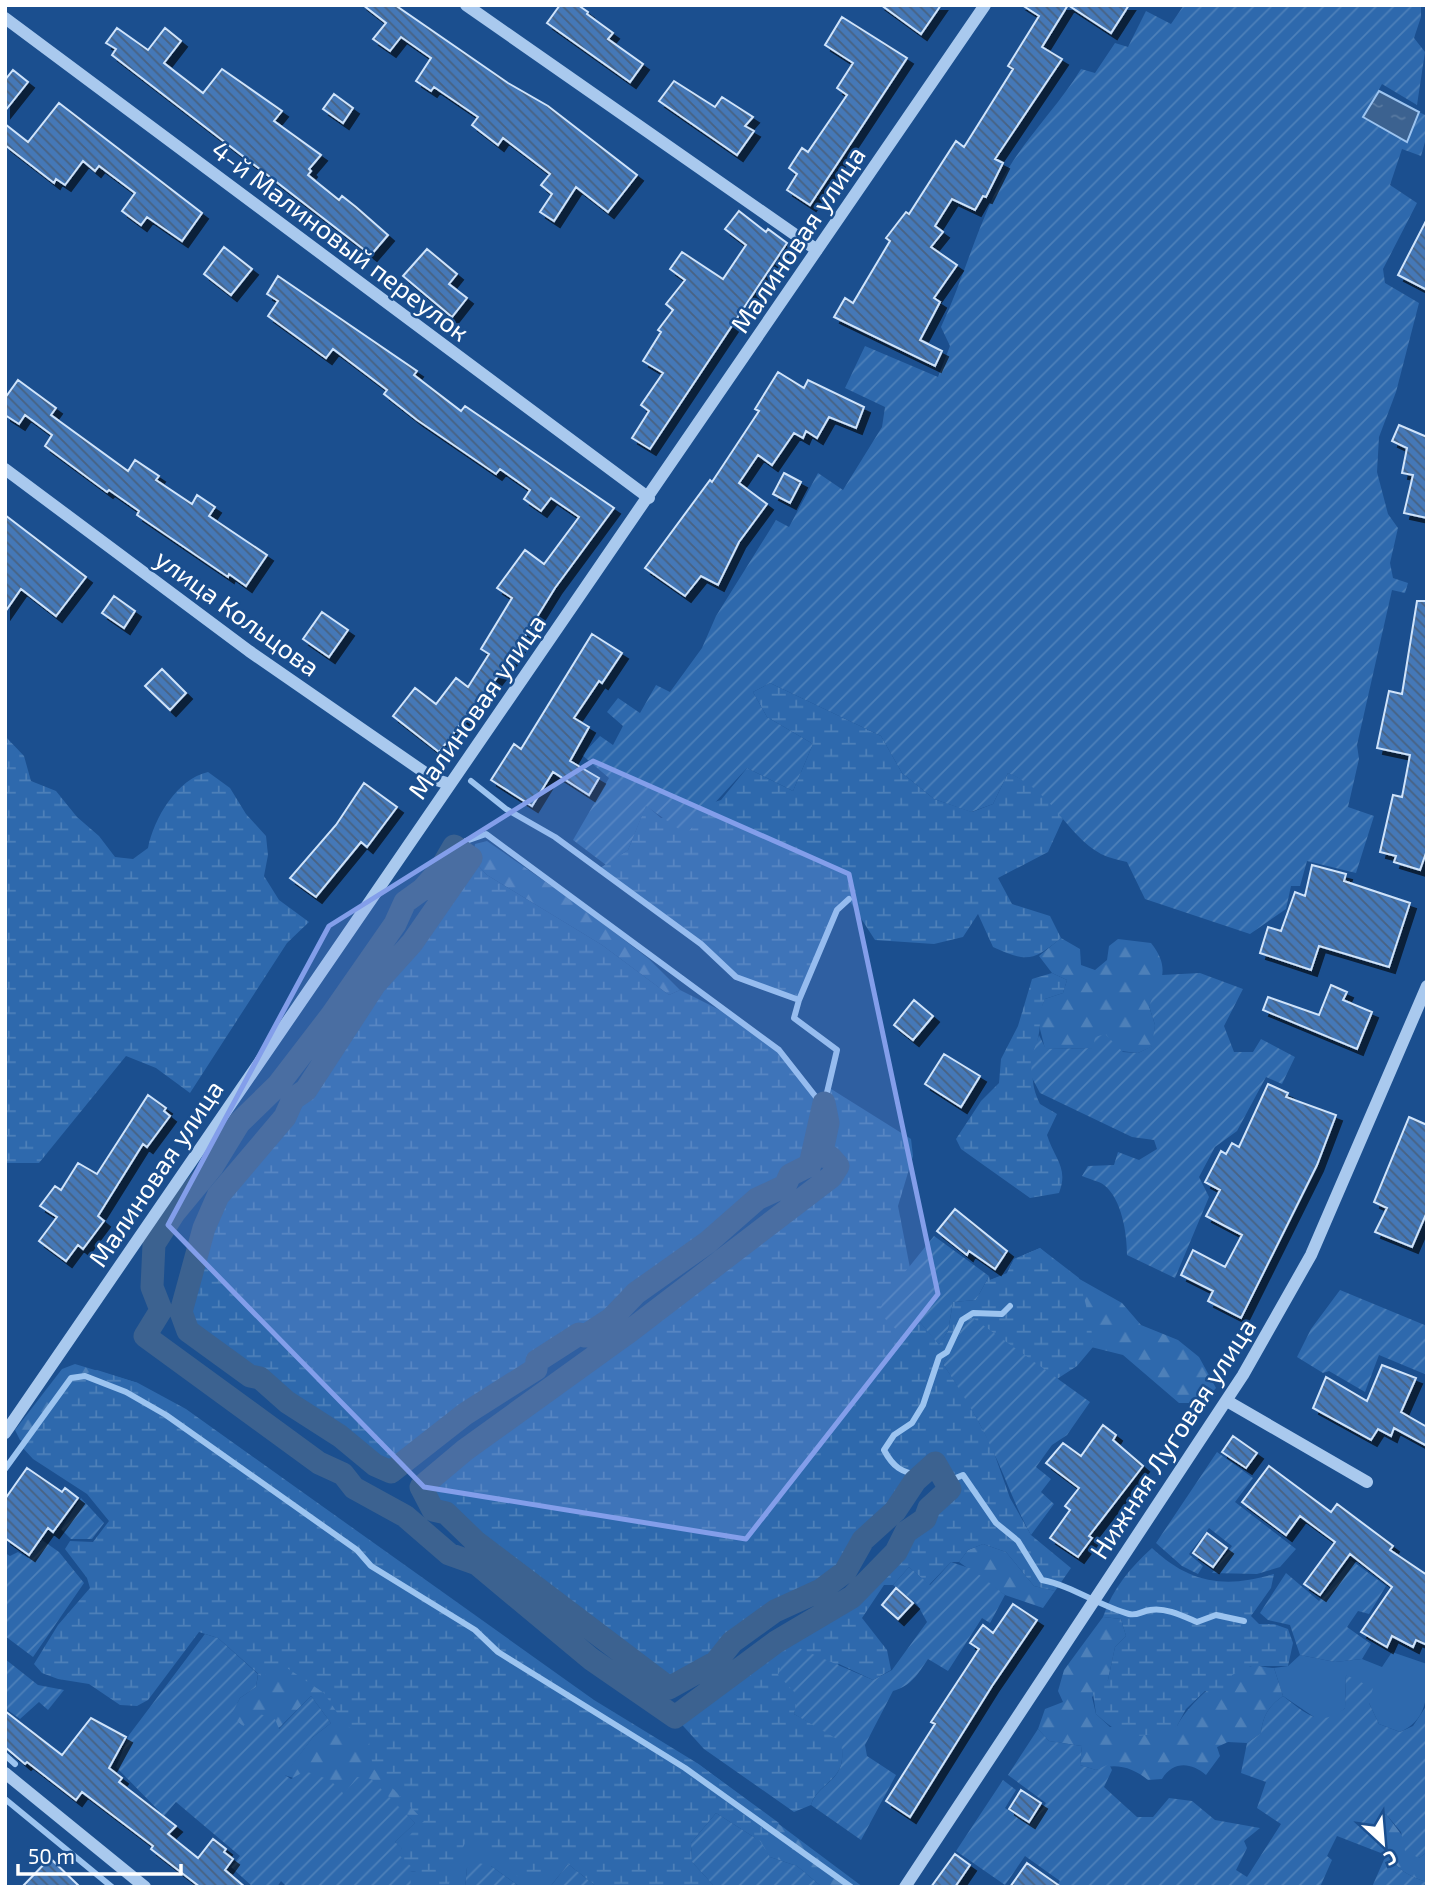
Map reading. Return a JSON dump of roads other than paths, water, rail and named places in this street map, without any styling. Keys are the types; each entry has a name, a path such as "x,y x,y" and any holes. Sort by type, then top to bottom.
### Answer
{"street":[{"path":"466,5 817,250"},
{"name":"Малиновая улица","path":"5,1433 985,5"},
{"name":"4-й Малиновый переулок","path":"5,18 649,498"},
{"name":"улица Кольцова","path":"5,469 249,651 434,779 449,784"},
{"name":"Нижняя Луговая улица","path":"905,1887 1227,1401 1311,1255 1427,986"},
{"path":"1227,1401 1367,1482"},
{"path":"5,1773 145,1887"}],"water":[{"path":"1379,91 1419,112 1407,142 1363,117"}],"waterway":[{"path":"471,781 506,809 555,837 701,944 736,977 799,1000 837,910 849,899"},
{"path":"453,857 466,841 486,834 779,1050 823,1106"},
{"path":"454,846 471,858 412,943 375,984 306,1090 293,1099 285,1117 218,1196 204,1228 181,1312 188,1331 250,1376 260,1378 287,1402 340,1436 375,1465 391,1472 465,1414 536,1369 537,1361 579,1334 585,1336 611,1319 636,1293 708,1242 757,1199 785,1186 790,1175 810,1165 824,1103 828,1123 821,1156 830,1157 838,1166 831,1177 626,1334 465,1450 421,1487 433,1510 446,1513 476,1542 669,1688 716,1662 732,1642 775,1611 821,1590 845,1572 863,1540 895,1511 915,1481 935,1463 950,1489 929,1508 925,1519 906,1532 896,1552 852,1597 776,1642 675,1717 591,1659 477,1564 449,1554 405,1516 354,1488 343,1474 319,1463 145,1336 161,1310 152,1287 154,1244 174,1213 212,1167 239,1123 278,1085 331,1016 395,924 405,902 423,889 440,870 454,846"},
{"path":"799,1000 794,1018 837,1050 810,1165"},
{"path":"920,1475 899,1468 884,1450 894,1435 912,1423 923,1405 939,1357 947,1352 962,1320 973,1313 1002,1314 1010,1306"},
{"path":"5,1469 71,1378 85,1376 126,1392 166,1415 357,1550 371,1566 475,1630 498,1652 685,1768 851,1887"},
{"path":"946,1482 963,1475 996,1523 1018,1541 1042,1580 1129,1614 1162,1610 1197,1622 1216,1615 1244,1621"},
{"path":"5,1755 15,1764"},
{"path":"5,1799 112,1887"}]}
